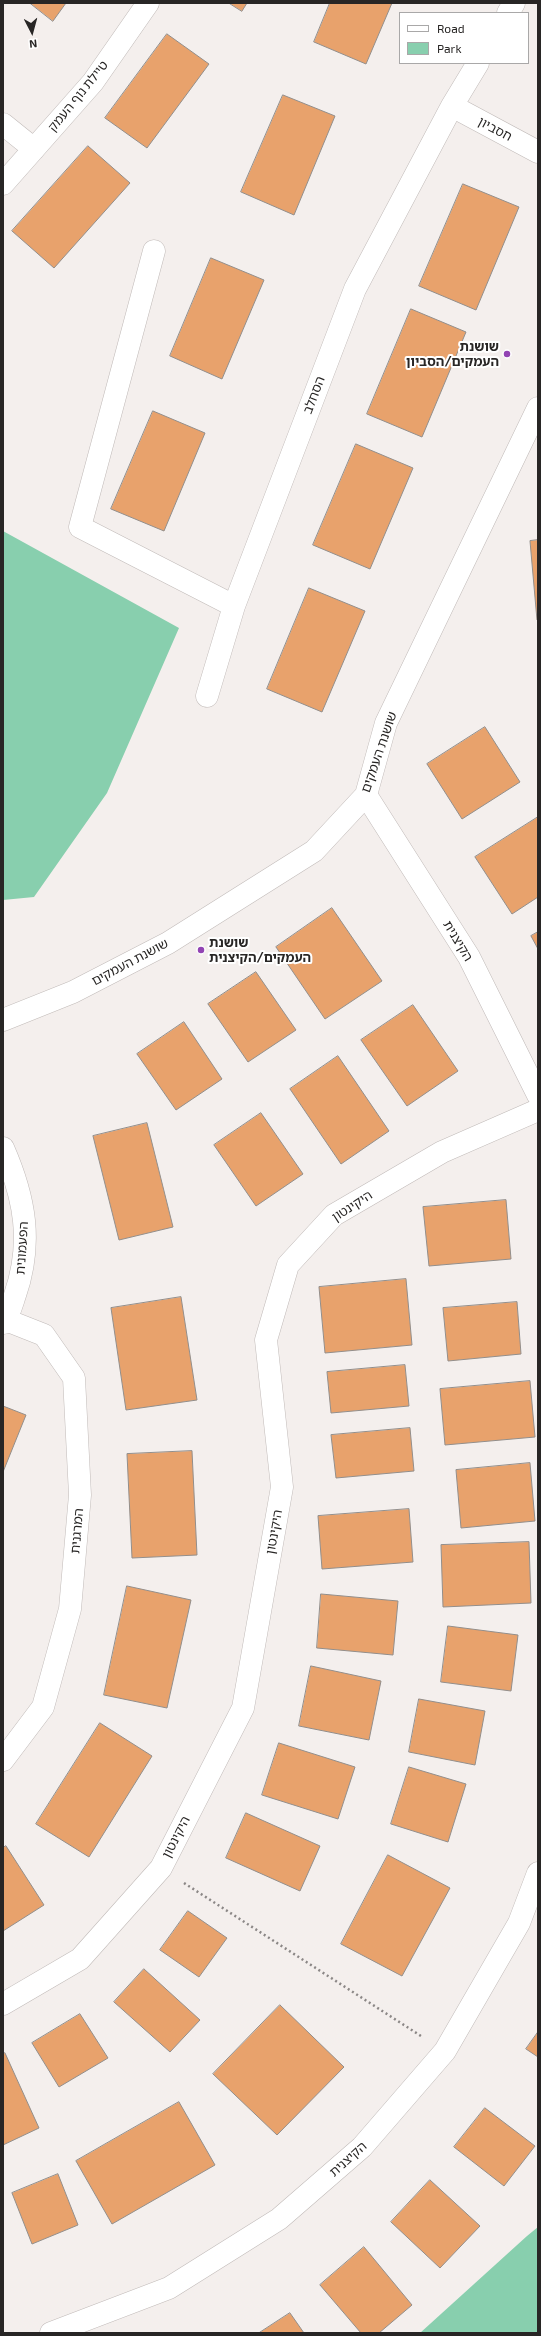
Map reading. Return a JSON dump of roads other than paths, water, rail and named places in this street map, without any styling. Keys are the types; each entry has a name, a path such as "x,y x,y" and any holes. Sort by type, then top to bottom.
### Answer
{"street":[{"name":"טיילת נוף העמק","path":"3,184 93,82 148,3"},
{"path":"509,12 514,3"},
{"name":"הסחלב","path":"207,696 234,606 354,289 452,106 477,64"},
{"name":"חסביון","path":"452,106 538,152"},
{"path":"3,124 34,149"},
{"path":"154,251 80,527 234,606"},
{"name":"שושנת העמקים","path":"3,1020 73,992 168,943 314,852 366,795 386,723 538,408"},
{"name":"הקיצנית","path":"366,795 469,957 538,1095"},
{"name":"היקינטון","path":"3,2004 80,1959 160,1868 243,1708 282,1487 266,1340 288,1264 334,1215 442,1152 538,1110"},
{"name":"הפעמונית","path":"3,1148 14,1172 26,1222 23,1272 4,1322"},
{"name":"המרגנית","path":"3,1760 43,1707 70,1609 80,1495 74,1378 44,1336 4,1322"},
{"name":"הקיצנית","path":"52,2333 169,2288 279,2219 362,2147 445,2051 519,1923 538,1873"}],"place":[{"name":"שושנת העמקים/הסביון","path":"507,354"},
{"name":"שושנת העמקים/הקיצנית","path":"201,950"}]}
